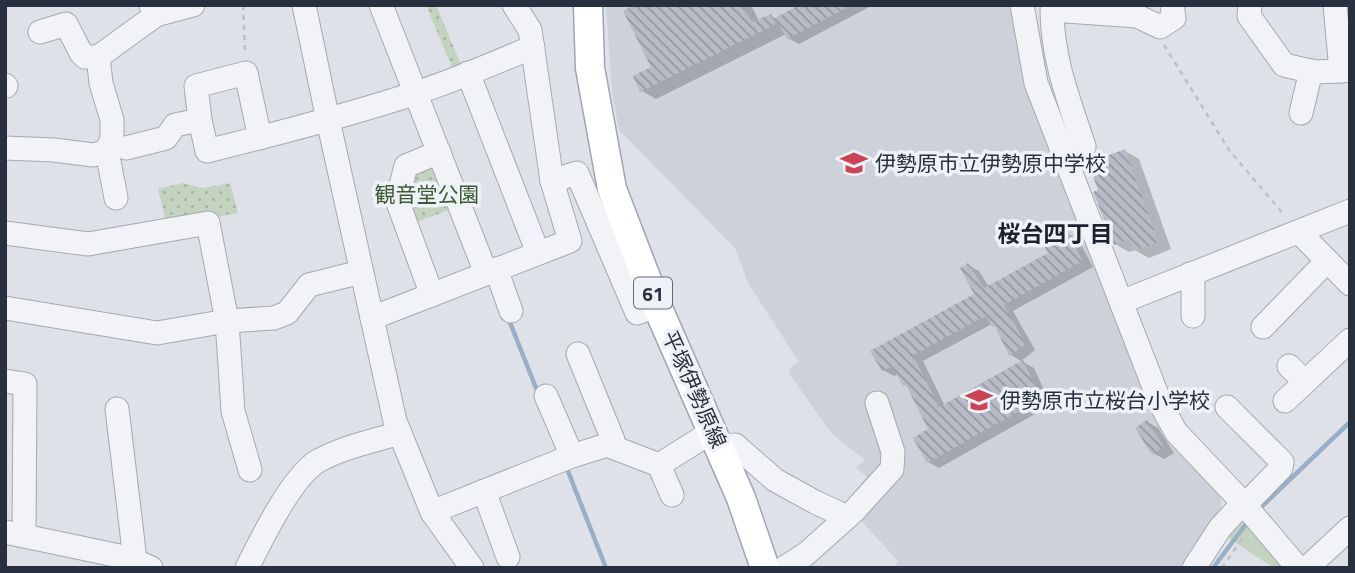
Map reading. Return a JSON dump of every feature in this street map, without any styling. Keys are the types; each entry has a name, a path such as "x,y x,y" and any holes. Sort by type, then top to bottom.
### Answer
{"main road":[{"name":"平塚伊勢原線","path":"588,5 590,68 612,189 657,306 745,508 765,568"}],"street":[{"path":"40,32 66,24 81,54 85,57 98,57 153,10 193,5"},
{"path":"304,5 361,272 400,433 432,512 462,566"},
{"path":"381,5 439,152 511,311"},
{"path":"372,318 570,241 552,181 530,30 514,5"},
{"path":"1023,5 1036,83 1161,405 1176,432 1249,510 1298,568"},
{"path":"1067,162 1084,146 1059,70 1052,34 1052,10 1136,16 1160,27 1174,18 1172,5"},
{"path":"1250,5 1249,16 1284,65 1311,71 1345,71 1335,5"},
{"path":"260,138 246,62 196,86 206,151 260,138 328,120 416,93 533,47"},
{"path":"98,57 101,83 112,120 112,138 117,149 116,198"},
{"path":"1301,113 1311,71"},
{"path":"468,73 538,253"},
{"path":"5,148 93,155 166,138 175,125 200,120"},
{"path":"432,295 397,200 406,166 439,152"},
{"path":"552,181 577,173 637,313 657,306"},
{"path":"1121,302 1350,211"},
{"path":"5,233 88,244 208,223 228,321 233,411 250,470"},
{"path":"1299,232 1350,284"},
{"path":"1269,313 1327,261"},
{"path":"5,308 157,333 228,321 274,317 286,313 309,285 361,272"},
{"path":"1190,274 1193,282 1193,316"},
{"path":"1285,401 1350,340"},
{"path":"578,354 613,440 612,446"},
{"path":"1289,366 1305,382"},
{"path":"5,381 25,384 15,534 129,558 151,568"},
{"path":"547,396 572,456"},
{"path":"783,568 806,554 850,514 892,468 893,452 877,402"},
{"path":"1194,568 1220,528 1249,510 1282,468 1282,462 1227,407"},
{"path":"117,409 134,551 129,558"},
{"path":"247,568 265,533 303,473 332,455 400,433"},
{"path":"659,465 717,439 735,445 775,480 815,502 850,514"},
{"path":"432,512 572,456 607,445 659,465 672,495"},
{"path":"484,491 508,557"},
{"path":"1307,568 1350,528"}],"path":[{"path":"243,5 246,62"},
{"path":"1160,27 1161,39 1170,57 1229,150 1299,232"},
{"path":"1222,568 1240,541 1249,510"}],"shaded area":[{"path":"606,5 1016,5 1159,424 1220,491 1222,514 1186,568 894,568 898,561 845,503 867,477 856,467 865,460 832,434 790,375 789,369 799,362 748,283 735,248 619,130 612,92"}],"green space":[{"path":"426,5 436,5 462,67 453,70"},
{"name":"観音堂公園","path":"433,160 457,207 411,224 402,202 410,169"},
{"path":"182,183 203,188 230,183 238,213 167,227 158,189"},
{"path":"1239,523 1252,525 1288,568 1274,568 1227,537"}],"building":[{"path":"635,5 742,5 752,22 771,14 776,24 640,92 633,76 651,67 623,11"},
{"path":"799,5 852,5 787,39 775,18"},
{"path":"1125,149 1158,242 1134,251 1129,239 1114,245 1093,192 1098,190 1088,163"},
{"path":"1067,231 1083,261 1004,305 1026,344 1009,356 995,326 992,327 986,316 913,355 939,407 1023,360 1041,399 927,463 913,438 928,429 906,385 903,386 892,366 882,371 870,351 974,294 960,268 968,263 984,288 1048,253 1043,244"},
{"path":"1147,420 1164,447 1152,455 1135,428"}],"waterway":[{"path":"509,320 538,393"},
{"path":"1257,511 1350,422"},
{"path":"566,466 606,568"},
{"path":"1213,568 1249,520"}],"place":[{"name":"伊勢原市立伊勢原中学校","path":"854,163"},
{"name":"伊勢原市立桜台小学校","path":"979,400"}],"district":[{"name":"桜台四丁目","path":"1055,233"}]}
